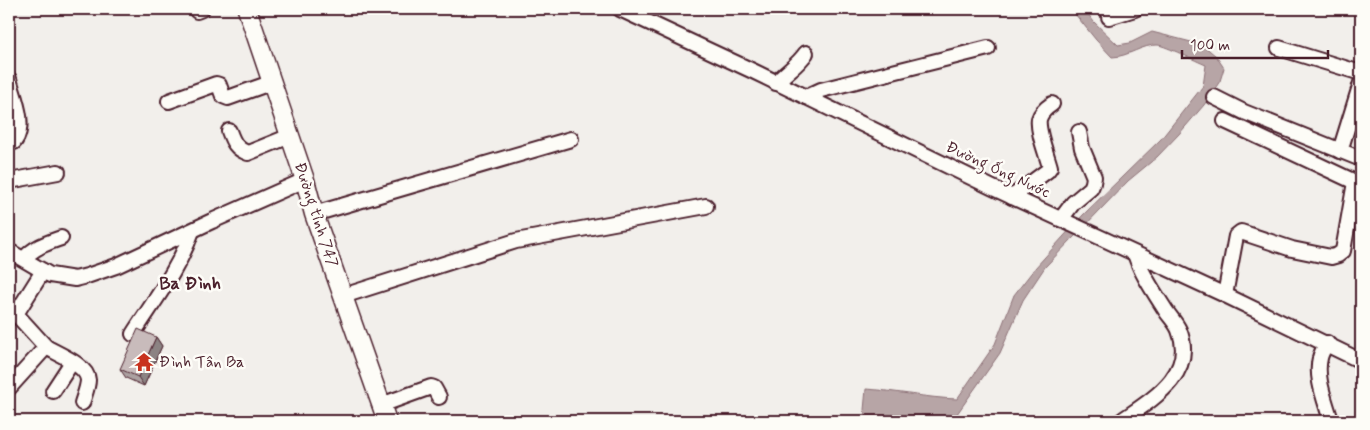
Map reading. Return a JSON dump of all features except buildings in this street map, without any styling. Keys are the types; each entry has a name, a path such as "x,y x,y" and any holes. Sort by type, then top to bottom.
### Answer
{"main road":[{"name":"Đường tỉnh 747","path":"251,10 314,214 387,421"}],"street":[{"name":"Đường Ống Nước","path":"620,9 776,82 1012,197 1327,343 1361,361"},
{"path":"634,15 650,9"},
{"path":"1109,17 1135,9"},
{"path":"806,97 821,90 988,48"},
{"path":"1279,48 1361,73"},
{"path":"776,82 799,63 806,53"},
{"path":"9,79 18,114 19,132 14,142 9,143"},
{"path":"169,101 216,84 219,85 223,96 228,98 273,82"},
{"path":"1340,150 1361,84"},
{"path":"1214,97 1244,112 1361,159"},
{"path":"1012,197 1050,167 1039,126 1044,111 1052,104"},
{"path":"1225,122 1358,182 1343,251 1331,257 1292,249 1241,232 1236,236 1225,295"},
{"path":"229,131 233,142 238,148 248,153 290,136"},
{"path":"1067,222 1073,203 1091,188 1094,177 1082,148 1079,132"},
{"path":"314,214 571,139"},
{"path":"9,181 58,172"},
{"path":"9,251 43,271 58,277 75,279 116,266 212,220 305,180"},
{"path":"343,296 516,241 706,206"},
{"path":"133,334 182,257 192,231"},
{"path":"24,259 31,250 61,238"},
{"path":"1121,421 1161,392 1173,379 1181,364 1182,347 1179,330 1148,283 1135,254"},
{"path":"43,271 12,315 46,347 81,366 87,373 88,382 82,403"},
{"path":"1327,343 1320,357 1319,369 1331,421"},
{"path":"9,388 46,347"},
{"path":"53,392 72,362"},
{"path":"382,405 430,387 438,392 439,397"}],"shaded area":[{"path":"1071,9 1084,9 1094,22 1118,45 1130,43 1152,32 1203,45 1216,56 1224,68 1220,81 1204,105 1179,134 1157,157 1128,181 1045,267 1023,300 1000,353 952,421 869,421 864,410 866,389 957,399 995,344 1014,295 1035,268 1083,215 1161,139 1203,86 1206,65 1162,46 1147,46 1124,55 1112,57"}],"place":[{"name":"Đình Tân Ba","path":"144,362"}],"district":[{"name":"Ba Đình","path":"190,284"}]}
